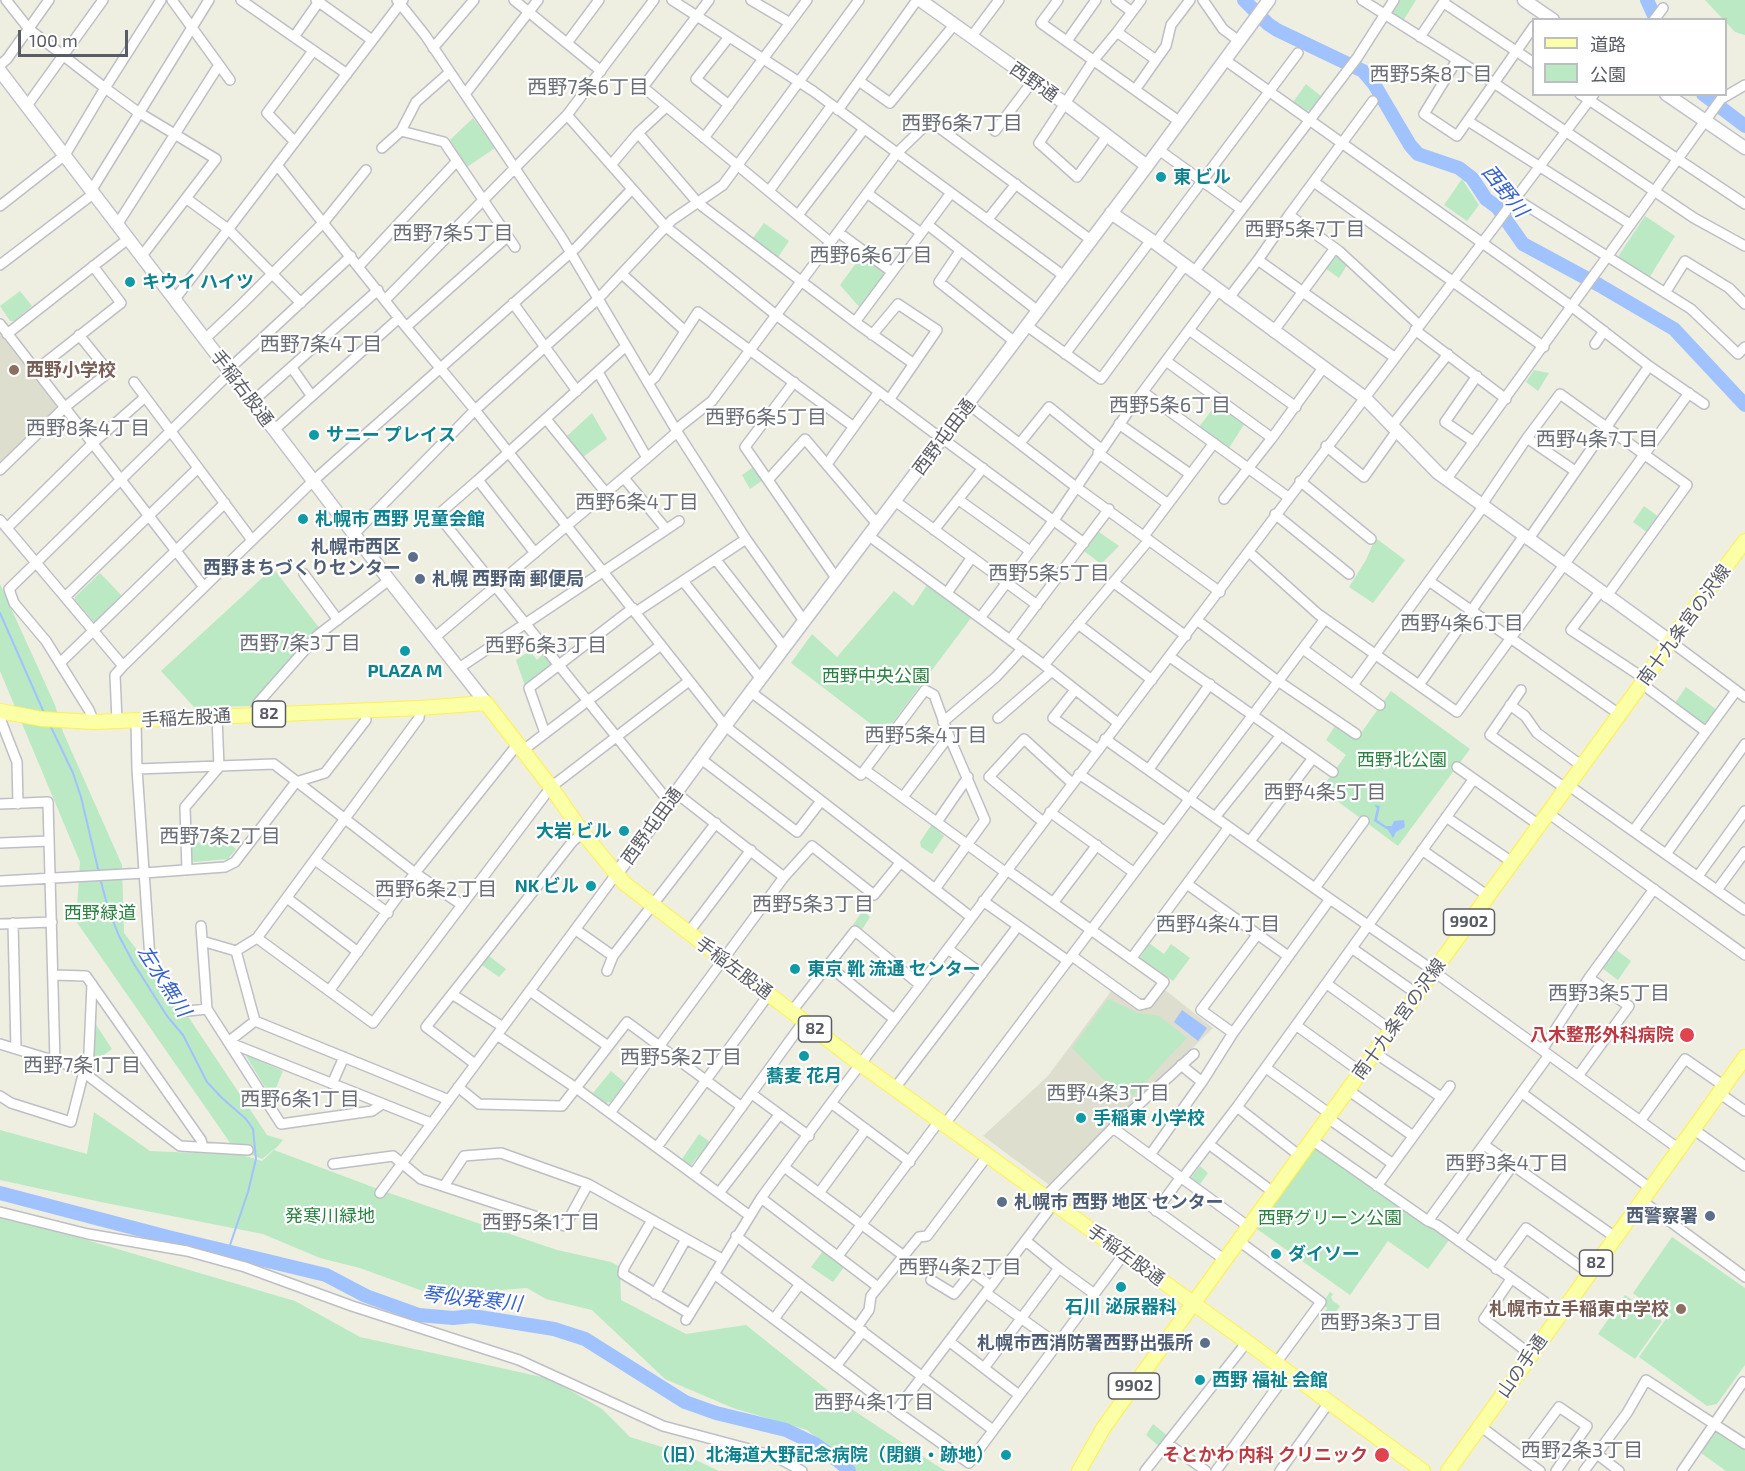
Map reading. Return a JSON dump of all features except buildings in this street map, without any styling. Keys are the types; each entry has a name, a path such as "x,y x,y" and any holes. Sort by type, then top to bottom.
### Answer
{"main road":[{"name":"南十九条宮の沢線","path":"1079,1471 1104,1427 1643,682 1670,641 1745,541"},
{"name":"手稲左股通","path":"1,711 47,719 94,722 486,703 551,787 583,833 624,883 852,1058 1330,1401 1423,1471"},
{"name":"山の手通","path":"1448,1471 1745,1057"}],"street":[{"path":"6,0 29,28 105,88 138,112 216,159 141,257"},
{"path":"0,65 7,59 49,0"},
{"path":"26,107 103,0"},
{"path":"0,205 64,155 161,0"},
{"path":"172,0 230,80"},
{"path":"0,265 92,192 138,112 209,0"},
{"path":"242,0 347,74"},
{"path":"433,48 474,0"},
{"path":"514,0 601,71"},
{"path":"465,94 538,0"},
{"path":"567,43 599,0"},
{"path":"385,300 567,115 654,0"},
{"path":"672,0 835,107 1064,276"},
{"path":"709,0 643,87 830,242"},
{"path":"751,0 790,23"},
{"path":"704,138 807,0"},
{"path":"354,534 475,410 598,299 665,226 723,185 859,0"},
{"path":"769,191 835,107 859,81 919,0"},
{"name":"西野通","path":"919,0 934,3 954,25 1148,166"},
{"path":"972,36 999,0"},
{"path":"1058,0 1041,23 1180,122"},
{"path":"1066,41 1096,0"},
{"path":"1116,0 1132,12"},
{"path":"1107,136 1077,177 1038,143 1063,102 1141,0"},
{"path":"1135,90 1166,46 1171,25 1190,0"},
{"path":"1203,0 1223,29 1239,41"},
{"path":"1362,0 1494,83 1694,218 1745,246"},
{"path":"1027,326 1101,379 1189,268 1241,209 1357,58 1394,0"},
{"path":"1524,0 1540,16"},
{"path":"294,37 318,1 372,40"},
{"path":"175,299 400,1 570,252 677,432 746,539 804,621"},
{"path":"1420,37 1444,1 1532,62"},
{"name":"西野屯田通","path":"617,873 784,647 1148,166 1266,4"},
{"path":"1656,18 1664,8"},
{"path":"859,81 890,103 954,25"},
{"path":"1457,60 1424,114 1457,136 1532,28"},
{"path":"1117,32 1156,60"},
{"path":"729,37 696,79 729,105"},
{"path":"294,142 267,113 313,51"},
{"path":"1065,354 1202,181 1298,53"},
{"path":"1225,60 1482,242 1704,404"},
{"path":"117,225 219,65"},
{"name":"手稲右股通","path":"0,71 141,257 206,338 229,372 388,580 486,703"},
{"path":"382,148 400,131 416,102 450,72"},
{"path":"995,131 1032,82"},
{"path":"1727,96 1745,85"},
{"path":"1669,96 1745,148"},
{"path":"1446,480 1594,273 1721,99 1726,96"},
{"path":"652,1220 624,1268 623,1274 688,1317 761,1198 809,1136 831,1103 1105,739 1220,592 1326,446 1592,98 1677,160 1745,204"},
{"path":"980,618 1054,520 1119,424 1189,330 1258,260 1373,101"},
{"path":"611,165 638,133 666,107"},
{"path":"567,115 665,226 776,315 1083,543"},
{"path":"434,638 606,494 677,432 679,427 712,401 897,153 930,121 1091,240"},
{"path":"1468,121 1630,224"},
{"path":"798,215 864,129"},
{"path":"400,131 444,142 515,247"},
{"path":"638,133 698,202 801,282 914,364"},
{"path":"1159,150 1241,209"},
{"path":"359,266 457,161"},
{"path":"278,165 604,571 725,726 971,917"},
{"path":"206,338 324,222 366,170"},
{"path":"1314,182 1544,346"},
{"path":"988,219 1016,184"},
{"path":"117,721 116,675 123,666 313,481 577,247 632,189"},
{"path":"867,193 921,233"},
{"path":"855,322 951,194"},
{"path":"187,199 228,229 302,303"},
{"path":"1516,199 1606,258 1691,309 1738,354 1745,347"},
{"path":"1111,213 1364,398 1446,480 1745,697"},
{"path":"1289,215 1335,248 1417,327 1506,399"},
{"path":"928,225 1038,311"},
{"path":"838,232 892,272"},
{"path":"406,327 507,237"},
{"path":"7,334 128,239"},
{"path":"1273,332 1335,248"},
{"path":"960,250 939,282 1015,342"},
{"path":"94,722 46,641 14,603 9,589 229,372 351,256"},
{"path":"1258,260 1394,357"},
{"path":"1665,293 1685,261 1729,288 1745,303"},
{"path":"36,370 121,303 93,266"},
{"path":"622,274 685,331"},
{"path":"252,402 378,290"},
{"path":"513,303 577,391"},
{"path":"872,335 898,304 937,330 890,400"},
{"path":"648,383 655,378 698,312 854,427"},
{"path":"274,430 399,318"},
{"path":"0,324 204,587"},
{"path":"1189,330 1296,407"},
{"path":"1595,344 1604,331"},
{"path":"0,470 64,407 109,372 79,335"},
{"path":"626,346 438,515 616,737 673,797 716,823 784,878"},
{"path":"1326,446 1364,477 1394,429 1448,354"},
{"path":"1166,361 1272,438"},
{"path":"1419,685 1649,366"},
{"path":"292,368 311,395"},
{"path":"1224,499 1296,407 1323,368"},
{"path":"598,372 647,458"},
{"path":"1474,442 1445,422 1477,376"},
{"path":"134,382 252,540"},
{"path":"795,382 745,447 836,578"},
{"path":"827,464 879,392"},
{"path":"1143,392 1288,497"},
{"path":"1249,552 1324,619 1457,712 1689,393"},
{"path":"1353,685 1560,394 1646,453 1687,485 1603,594 1571,630 1643,682 1705,731"},
{"path":"123,666 3,524 144,398"},
{"path":"968,404 1076,487 1220,592"},
{"path":"1020,443 1049,406 1100,451 1168,504"},
{"path":"546,419 606,494"},
{"path":"1119,424 1190,474"},
{"path":"1527,438 1575,471"},
{"path":"768,480 805,439 878,525"},
{"path":"1044,665 1114,583 1214,442"},
{"path":"934,530 982,468"},
{"path":"65,597 197,469"},
{"path":"624,478 666,529"},
{"path":"478,480 535,553"},
{"path":"1300,481 1371,539"},
{"path":"959,500 1030,552"},
{"path":"895,501 1037,605"},
{"path":"60,663 225,503"},
{"path":"1010,640 1108,509"},
{"path":"1275,514 1349,574"},
{"path":"459,668 679,521"},
{"path":"869,537 1044,665 1118,723"},
{"path":"545,734 529,688 635,610 746,539"},
{"path":"946,593 972,557"},
{"path":"716,560 784,647"},
{"path":"304,574 338,620"},
{"path":"254,714 258,703 318,635 388,580"},
{"path":"683,581 760,679"},
{"path":"1429,581 1619,714"},
{"path":"1114,583 1186,636"},
{"path":"838,1256 1070,958 1324,619"},
{"path":"1198,621 1278,681 1356,734"},
{"path":"1078,624 1152,680"},
{"path":"329,991 415,873 520,748 545,734 661,645"},
{"path":"943,722 996,677 1022,649"},
{"path":"1303,649 1380,705"},
{"path":"1170,657 1333,772"},
{"path":"998,718 1052,671"},
{"path":"257,938 373,1023 551,787 689,681"},
{"path":"1149,769 1210,684"},
{"path":"751,692 861,775 926,690 934,695 943,722 985,820 934,889"},
{"path":"1075,690 1053,718 1098,750"},
{"path":"1521,690 1491,735 1634,830 1745,910"},
{"path":"1634,830 1736,691"},
{"path":"1510,705 1525,716 1537,733 1582,766"},
{"path":"202,941 236,951 257,938 419,718 420,708"},
{"path":"0,881 225,867 235,862 296,782 325,773 366,720 365,710"},
{"path":"1,711 1,721 17,762 18,804"},
{"path":"187,870 185,807 219,766 217,717"},
{"path":"136,720 137,769 150,959 188,1011 207,1008"},
{"path":"1215,816 1281,735"},
{"path":"903,797 949,736"},
{"path":"1043,822 989,777 1024,739 1072,783"},
{"path":"1105,739 1330,900 1370,926 1679,1149"},
{"path":"1666,854 1745,744"},
{"path":"1250,841 1313,758"},
{"path":"701,759 797,832 821,801"},
{"path":"137,769 274,764 415,873 462,905"},
{"path":"1457,767 1539,825"},
{"path":"865,770 1164,982 1148,1003 1140,1005 983,901"},
{"path":"1079,774 1164,831"},
{"path":"937,822 968,777"},
{"path":"1156,1211 1210,1145 1473,780"},
{"path":"0,804 48,802 55,1061"},
{"path":"1698,876 1745,811"},
{"path":"1050,812 1133,872"},
{"path":"1548,813 1745,955"},
{"path":"1446,817 1512,862"},
{"path":"1316,888 1364,821"},
{"path":"607,971 613,956 716,823"},
{"path":"1131,959 1229,827"},
{"path":"475,1064 426,1027 573,841 583,833"},
{"path":"0,843 49,841"},
{"path":"1053,903 1096,845"},
{"path":"610,1113 784,878 813,846 874,895 900,863"},
{"path":"688,933 751,850"},
{"path":"1422,850 1488,896"},
{"path":"1717,890 1745,852"},
{"path":"315,860 388,913"},
{"path":"380,1193 617,873"},
{"path":"1187,884 1288,956"},
{"path":"1428,1221 1522,1093 1589,978 1654,889"},
{"path":"287,898 358,952"},
{"path":"1150,1155 1202,1082 1233,1033 1330,900"},
{"path":"0,924 52,922"},
{"path":"13,923 16,1049"},
{"path":"201,926 207,1008 281,1124 372,1111 382,1104"},
{"path":"895,1088 1018,926"},
{"path":"576,930 613,956"},
{"path":"792,1011 855,931 920,985"},
{"path":"1233,1033 1201,1010 1257,935"},
{"path":"948,949 982,974"},
{"path":"1353,949 1417,994"},
{"path":"236,951 255,1021"},
{"path":"829,966 894,1019"},
{"path":"53,975 86,976 201,1140 203,1147"},
{"path":"1578,1076 1629,1006 1589,978"},
{"path":"0,1096 11,1103 71,1122 86,1073 92,984"},
{"path":"1327,984 1391,1030"},
{"path":"530,991 608,1046"},
{"path":"452,994 750,1216"},
{"path":"657,1147 769,994"},
{"path":"228,1042 255,1021"},
{"path":"255,1021 449,1100"},
{"path":"693,1174 804,1021"},
{"path":"458,1087 479,1104 562,1106 627,1022 742,1107"},
{"path":"1297,1026 1361,1072"},
{"path":"228,1042 431,1123"},
{"path":"0,1044 86,1073 180,1146 248,1150"},
{"path":"1375,1053 1442,1098"},
{"path":"896,1412 1026,1241 1049,1200 1113,1128 1194,1054"},
{"path":"333,1084 344,1057"},
{"path":"1640,1121 1685,1059 1745,1111"},
{"path":"1181,1065 1202,1082"},
{"path":"1266,1068 1393,1164"},
{"path":"1377,1186 1450,1086"},
{"path":"1348,1090 1413,1136"},
{"path":"1522,1093 1650,1188"},
{"path":"752,1094 809,1136"},
{"path":"831,1103 910,1162"},
{"path":"1237,1107 1300,1156"},
{"path":"719,1193 779,1115"},
{"path":"1113,1128 1249,1227"},
{"path":"819,1193 866,1129"},
{"path":"1693,1129 1745,1166"},
{"path":"1312,1140 1437,1225 1560,1313"},
{"path":"1210,1145 1273,1192"},
{"path":"1484,1145 1615,1237"},
{"path":"444,1186 464,1156 501,1153 588,1185 722,1259"},
{"path":"836,1366 860,1329 869,1310 871,1296 919,1237 927,1236 988,1155"},
{"path":"333,1164 393,1156 421,1179 565,1226 588,1185"},
{"path":"1459,1241 1513,1165"},
{"path":"784,1167 904,1256"},
{"path":"761,1198 878,1287"},
{"path":"1142,1200 1225,1260"},
{"path":"1641,1200 1745,1277"},
{"path":"0,1212 87,1234 187,1251 245,1267 352,1306 519,1360 663,1426 753,1450 780,1459 802,1471"},
{"path":"1496,1269 1526,1228 1589,1273"},
{"path":"736,1236 993,1430"},
{"path":"655,1294 686,1239"},
{"path":"1026,1241 1093,1293"},
{"path":"1239,1241 1321,1302 1276,1363"},
{"path":"714,1274 896,1412 969,1463 1124,1254"},
{"path":"984,1368 1059,1268"},
{"path":"931,1280 954,1294 972,1272 1020,1318 1057,1344"},
{"path":"1511,1279 1484,1319 1530,1354"},
{"path":"774,1319 800,1284"},
{"path":"950,1342 1019,1395"},
{"path":"1145,1471 1247,1342"},
{"path":"1216,1471 1288,1372"},
{"path":"1584,1471 1627,1413 1646,1380 1745,1444"},
{"path":"1682,1471 1743,1382 1745,1383"},
{"path":"1280,1471 1330,1401"},
{"path":"1522,1457 1559,1407 1587,1426 1556,1471"},
{"path":"1480,1426 1540,1471"},
{"path":"1167,1443 1206,1471"},
{"path":"1597,1454 1619,1471"}],"shaded area":[{"name":"西野小学校","path":"0,334 56,406 56,411 0,463"},
{"path":"1112,990 1137,1009 1147,1009 1165,990 1213,1028 1052,1187 983,1136 1048,1076"}],"green space":[{"path":"1398,0 1416,0 1403,21 1392,13"},
{"path":"1705,0 1745,0 1745,35 1735,32 1727,23 1727,18 1722,18"},
{"path":"1306,84 1321,96 1310,110 1306,111 1293,102"},
{"path":"473,118 495,148 467,167 450,140"},
{"path":"1462,179 1479,205 1467,221 1444,205"},
{"path":"1645,216 1675,236 1649,278 1619,259 1619,255"},
{"path":"764,223 789,241 778,257 753,238"},
{"path":"862,255 885,272 885,275 861,309 840,285"},
{"path":"1337,255 1347,265 1339,278 1325,268"},
{"path":"20,291 32,306 14,321 10,321 0,306"},
{"path":"1534,370 1549,373 1538,391 1526,382"},
{"path":"1217,403 1245,423 1229,448 1199,427"},
{"path":"592,413 607,439 583,457 567,436"},
{"path":"755,466 763,480 750,489 742,475"},
{"path":"1644,506 1659,517 1648,533 1633,522"},
{"path":"1099,532 1119,546 1101,564 1084,551"},
{"path":"1377,539 1405,560 1373,603 1349,587"},
{"path":"273,568 320,629 252,706 194,707 161,671"},
{"path":"100,573 123,597 97,622 94,622 75,600 75,597"},
{"name":"西野緑道","path":"0,584 55,705 63,732 122,865 124,933 189,1018 267,1135 283,1140 262,1159 233,1147 76,921 80,862 0,671"},
{"name":"西野中央公園","path":"927,585 971,618 884,734 791,663 812,634 837,657 894,591 913,606"},
{"path":"530,651 537,660 543,654 552,664 525,686 516,660"},
{"path":"1686,687 1717,710 1707,725 1675,703"},
{"name":"西野北公園","path":"1391,691 1470,749 1398,846 1321,789 1346,755 1326,740 1335,726 1356,740"},
{"path":"932,824 944,836 932,854 921,847 920,842"},
{"path":"211,830 236,849 228,859 194,862 191,843 217,842"},
{"path":"863,910 870,917 861,931 853,925"},
{"path":"1149,943 1164,954 1171,944 1190,958 1173,981 1140,958"},
{"path":"1615,949 1631,961 1618,980 1602,968"},
{"path":"489,956 506,969 499,977 482,965"},
{"path":"1108,999 1138,1013 1159,1016 1187,1038 1131,1097 1121,1097 1072,1048"},
{"path":"93,1020 112,1049 91,1064"},
{"path":"246,1056 283,1071 273,1095 268,1092"},
{"path":"611,1071 625,1083 611,1102 605,1103 593,1093"},
{"name":"発寒川緑地","path":"94,1112 150,1151 242,1155 262,1161 274,1150 386,1192 557,1250 611,1262 620,1267 621,1300 686,1334 746,1325 850,1408 945,1471 856,1471 807,1430 733,1408 665,1379 592,1310 546,1299 527,1288 434,1295 360,1268 320,1258 263,1234 0,1180 0,1130 87,1154"},
{"path":"699,1134 710,1142 691,1165 682,1159"},
{"name":"西野グリーン公園","path":"1316,1146 1449,1240 1428,1269 1388,1241 1350,1295 1257,1229"},
{"path":"1200,1166 1208,1173 1200,1184 1191,1178"},
{"path":"0,1217 295,1301 360,1337 551,1379 602,1409 630,1437 681,1453 719,1471 0,1471"},
{"name":"札幌市立手稲東中学校","path":"1672,1237 1745,1288 1745,1365 1717,1404 1707,1406 1639,1357 1666,1319 1633,1293"},
{"path":"823,1251 844,1267 833,1282 811,1267"},
{"path":"1330,1292 1333,1294 1331,1297 1333,1301 1340,1306 1332,1318 1324,1313 1327,1308 1322,1304"},
{"path":"1625,1295 1662,1321 1635,1359 1598,1334"},
{"path":"1153,1424 1168,1436 1160,1447 1146,1435"},
{"path":"1720,1430 1745,1449 1745,1471 1726,1471 1701,1453 1716,1431"}],"water":[{"path":"1374,805 1380,806 1377,820 1386,826 1392,826 1394,821 1404,820 1405,827 1396,832 1393,838 1388,830 1374,821 1377,808"},
{"path":"1182,1010 1207,1028 1198,1041 1174,1022"}],"waterway":[{"name":"西野川","path":"1244,0 1277,30 1363,71 1374,84 1410,145 1418,154 1459,168 1472,178 1486,199 1497,207 1523,244 1674,329 1745,405"},
{"path":"1647,0 1655,18"},
{"path":"1706,96 1745,126"},
{"name":"左水無川","path":"0,613 45,715"},
{"name":"左水無川","path":"50,725 73,773 81,797 99,873"},
{"name":"左水無川","path":"100,878 119,936 134,964 167,1016 183,1035 207,1082 246,1119 253,1129 256,1159 248,1192 228,1251"},
{"name":"琴似発寒川","path":"0,1193 326,1275 366,1296 419,1315 453,1318 473,1316 554,1329 585,1339 685,1402 716,1413 786,1430 815,1444 849,1471"}],"place":[{"name":"東 ビル","path":"1161,177"},
{"name":"キウイ ハイツ","path":"130,282"},
{"name":"西野小学校","path":"14,370"},
{"name":"サニー プレイス","path":"314,435"},
{"name":"札幌市 西野 児童会館","path":"303,519"},
{"name":"札幌市西区 西野まちづくりセンター","path":"413,557"},
{"name":"札幌 西野南 郵便局","path":"420,579"},
{"name":"PLAZA M","path":"405,651"},
{"name":"大岩 ビル","path":"624,831"},
{"name":"NK ビル","path":"591,886"},
{"name":"東京 靴 流通 センター","path":"795,969"},
{"name":"八木整形外科病院","path":"1687,1035"},
{"name":"蕎麦 花月","path":"804,1056"},
{"name":"手稲東 小学校","path":"1081,1118"},
{"name":"札幌市 西野 地区 センター","path":"1002,1202"},
{"name":"西警察署","path":"1710,1216"},
{"name":"ダイソー","path":"1276,1254"},
{"name":"石川 泌尿器科","path":"1121,1287"},
{"name":"札幌市立手稲東中学校","path":"1681,1309"},
{"name":"札幌市西消防署西野出張所","path":"1205,1343"},
{"name":"西野 福祉 会館","path":"1200,1380"},
{"name":"（旧）北海道大野記念病院（閉鎖・跡地）","path":"1006,1455"},
{"name":"そとかわ 内科 クリニック","path":"1382,1455"}],"district":[{"name":"西野5条8丁目","path":"1431,74"},
{"name":"西野7条6丁目","path":"588,87"},
{"name":"西野6条7丁目","path":"962,123"},
{"name":"西野5条7丁目","path":"1305,229"},
{"name":"西野7条5丁目","path":"453,233"},
{"name":"西野6条6丁目","path":"871,255"},
{"name":"西野7条4丁目","path":"321,344"},
{"name":"西野5条6丁目","path":"1170,405"},
{"name":"西野6条5丁目","path":"766,417"},
{"name":"西野8条4丁目","path":"88,428"},
{"name":"西野4条7丁目","path":"1597,439"},
{"name":"西野6条4丁目","path":"637,502"},
{"name":"西野5条5丁目","path":"1049,573"},
{"name":"西野4条6丁目","path":"1462,623"},
{"name":"西野7条3丁目","path":"300,643"},
{"name":"西野6条3丁目","path":"546,645"},
{"name":"西野5条4丁目","path":"926,735"},
{"name":"西野4条5丁目","path":"1325,792"},
{"name":"西野7条2丁目","path":"220,836"},
{"name":"西野6条2丁目","path":"436,889"},
{"name":"西野5条3丁目","path":"813,904"},
{"name":"西野4条4丁目","path":"1218,924"},
{"name":"西野3条5丁目","path":"1609,993"},
{"name":"西野5条2丁目","path":"681,1057"},
{"name":"西野7条1丁目","path":"82,1065"},
{"name":"西野4条3丁目","path":"1108,1093"},
{"name":"西野6条1丁目","path":"300,1099"},
{"name":"西野3条4丁目","path":"1507,1163"},
{"name":"西野5条1丁目","path":"541,1222"},
{"name":"西野4条2丁目","path":"960,1267"},
{"name":"西野3条3丁目","path":"1381,1322"},
{"name":"西野4条1丁目","path":"874,1402"},
{"name":"西野2条3丁目","path":"1582,1450"}]}
